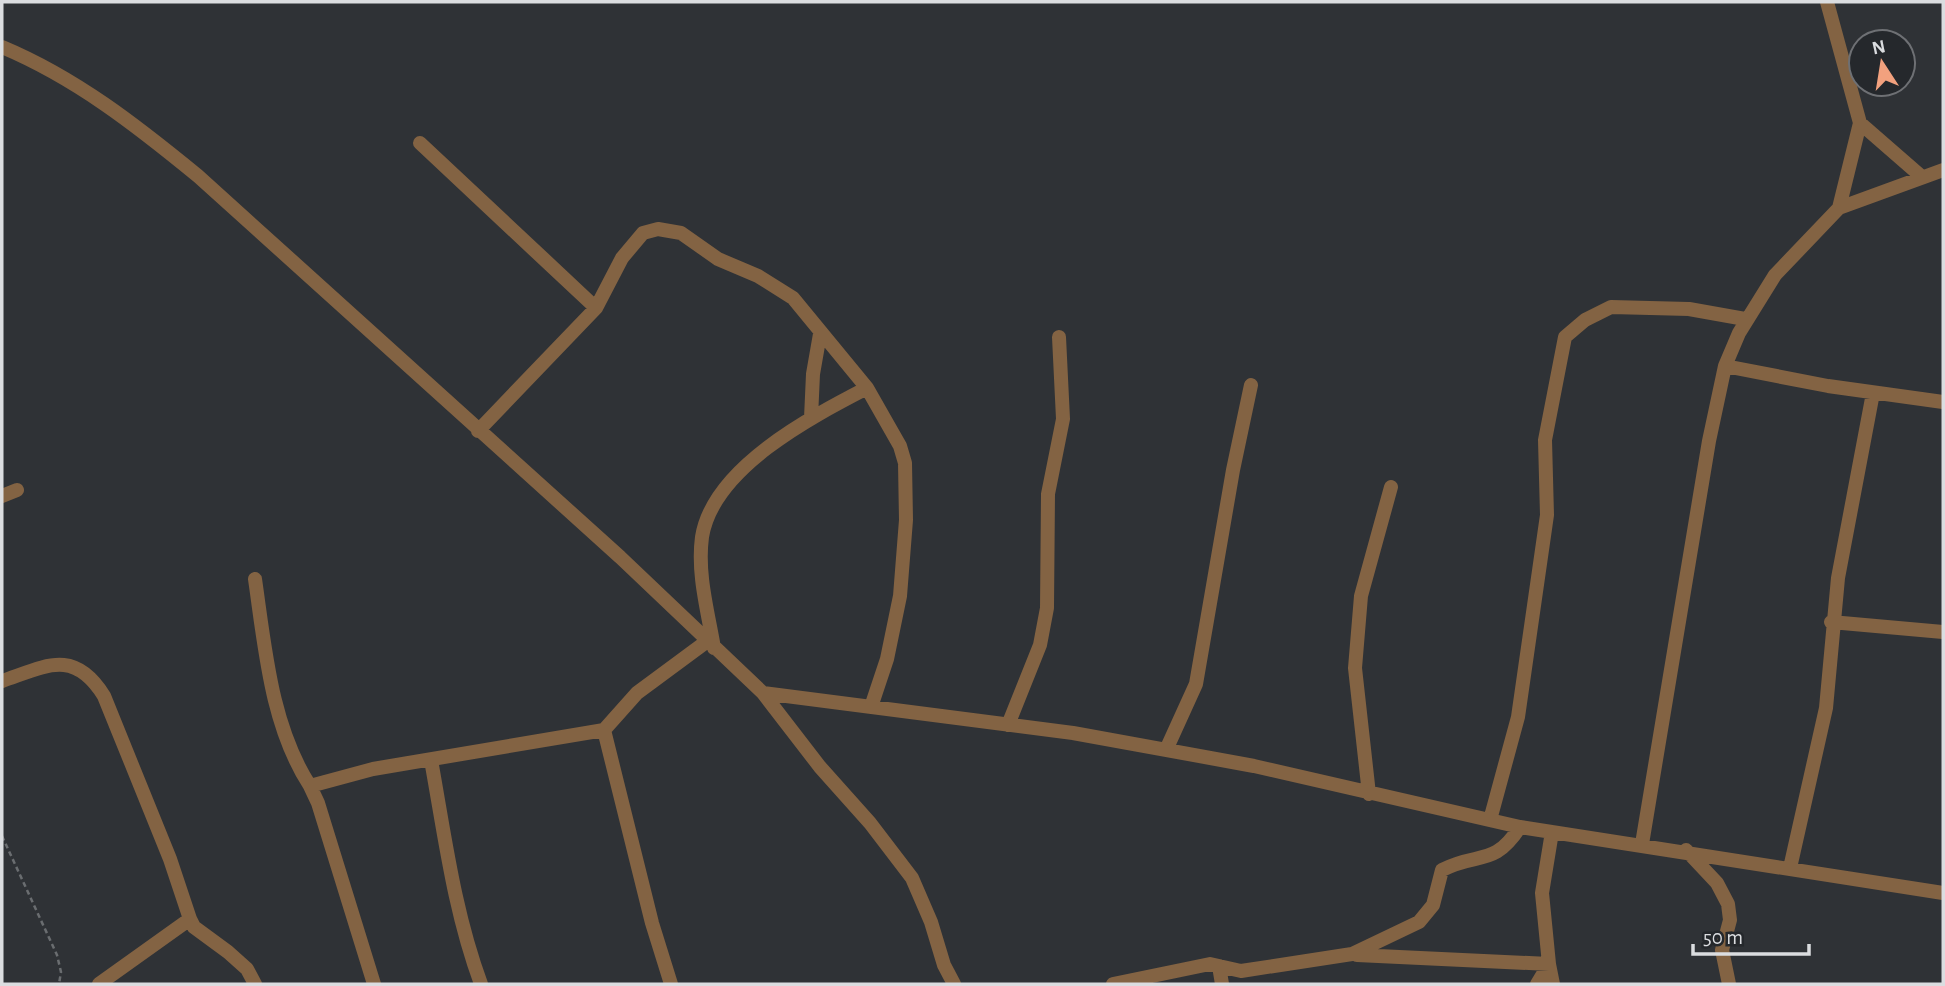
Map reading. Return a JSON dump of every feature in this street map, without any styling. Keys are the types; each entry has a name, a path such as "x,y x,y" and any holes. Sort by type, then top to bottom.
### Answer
{"street":[{"path":"1827,2 1860,122 1839,208"},
{"path":"2,47 77,85 150,136 366,326 478,431 620,556 763,693 912,878 931,922 944,965 954,984"},
{"path":"1860,122 1922,177"},
{"path":"420,143 596,308"},
{"path":"1642,844 1709,441 1725,366 1745,319 1775,275 1839,208 1943,170"},
{"path":"478,431 596,308 622,258 643,233 658,229 681,233 718,259 776,287 799,305 820,334 867,388 900,446 905,463 906,520 900,596 887,659 871,707"},
{"path":"1490,820 1518,717 1547,514 1545,440 1565,337 1585,320 1611,307 1689,309 1745,319"},
{"path":"811,418 813,374 820,334"},
{"path":"1008,725 1040,645 1047,608 1048,494 1063,419 1059,337"},
{"path":"1725,366 1873,393 1943,402"},
{"path":"1166,750 1196,684 1233,470 1251,385"},
{"path":"710,645 700,557 708,516 733,480 753,459 811,418 867,388"},
{"path":"1790,868 1826,708 1831,622 1873,393"},
{"path":"1369,794 1354,668 1362,596 1391,487"},
{"path":"2,496 17,490"},
{"path":"256,579 277,709 291,752 318,803 374,984"},
{"path":"1831,622 1943,632"},
{"path":"310,786 361,771 604,730 636,694 710,645"},
{"path":"2,681 57,663 70,664 94,680 104,696 170,859 194,927 247,969 255,984"},
{"path":"763,693 1008,725 1166,750 1254,766 1520,827 1686,850 1943,894"},
{"path":"604,730 652,923 671,984"},
{"path":"431,760 451,882 464,937 481,984"},
{"path":"1352,954 1419,922 1433,905 1442,870 1490,856 1507,847 1520,827"},
{"path":"1552,832 1542,893 1553,984"},
{"path":"1686,850 1717,883 1728,904 1730,920 1723,950 1729,984"},
{"path":"99,984 190,919"},
{"path":"1113,984 1193,967 1219,965 1241,971 1352,954 1549,964"},
{"path":"1537,984 1549,964"},
{"path":"944,965 945,984"},
{"path":"1219,965 1223,984"}],"path":[{"path":"2,836 57,955 61,972 59,984"}]}
